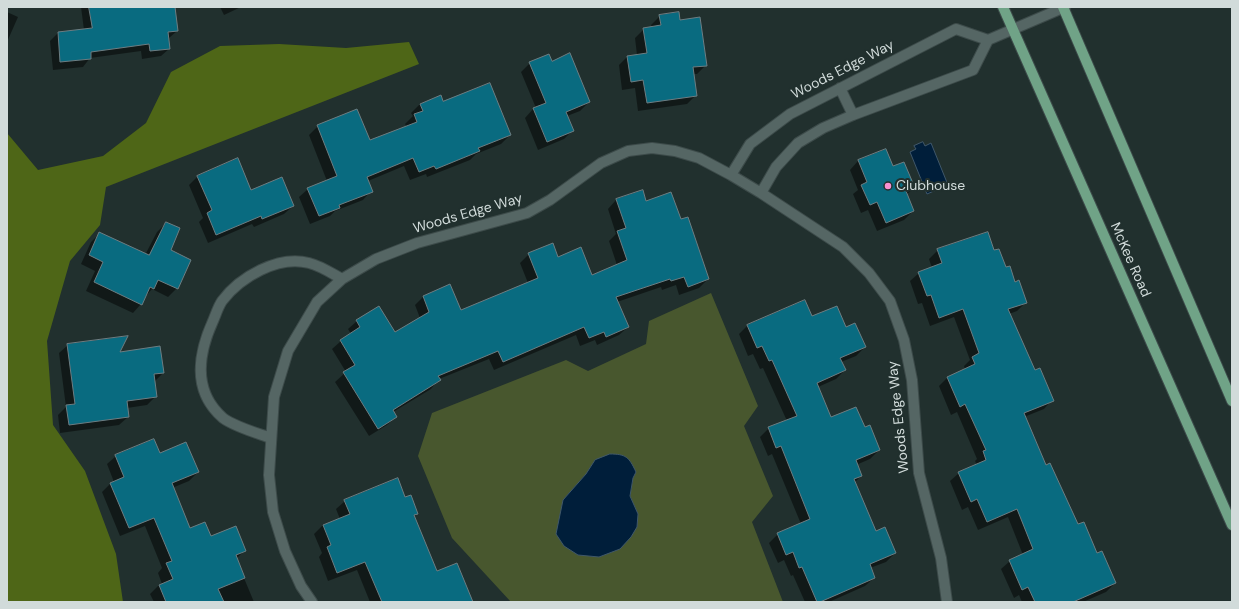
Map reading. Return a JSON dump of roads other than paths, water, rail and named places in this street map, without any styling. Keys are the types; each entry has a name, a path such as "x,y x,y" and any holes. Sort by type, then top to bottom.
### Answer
{"main road":[{"name":"McKee Road","path":"1003,7 1232,525"},
{"path":"1063,7 1232,401"}],"street":[{"path":"761,194 776,167 798,143 823,128 853,115 973,70 988,40 1063,7"},
{"name":"Woods Edge Way","path":"731,175 750,144 790,114 956,29 988,40"},
{"path":"840,88 853,115"},
{"name":"Woods Edge Way","path":"312,602 301,586 285,551 273,512 269,475 274,397 288,351 317,302 342,279 376,259 417,243 527,213 550,200 601,163 628,151 652,148 675,151 699,158 731,175 761,194 842,247 869,273 890,301 904,340 912,380 919,473 942,558 946,602"},
{"path":"271,438 243,428 224,418 212,406 205,393 201,378 200,362 208,332 221,303 234,288 253,274 276,264 292,261 309,263 342,279"}],"water":[{"path":"923,142 925,146 931,143 948,185 927,194 910,152 916,149 914,146"},
{"path":"610,454 626,457 636,472 633,478 630,496 638,514 637,527 631,537 620,549 599,557 578,555 564,546 556,534 563,500 586,474 595,460"}],"place":[{"name":"Clubhouse","path":"888,186"}]}
